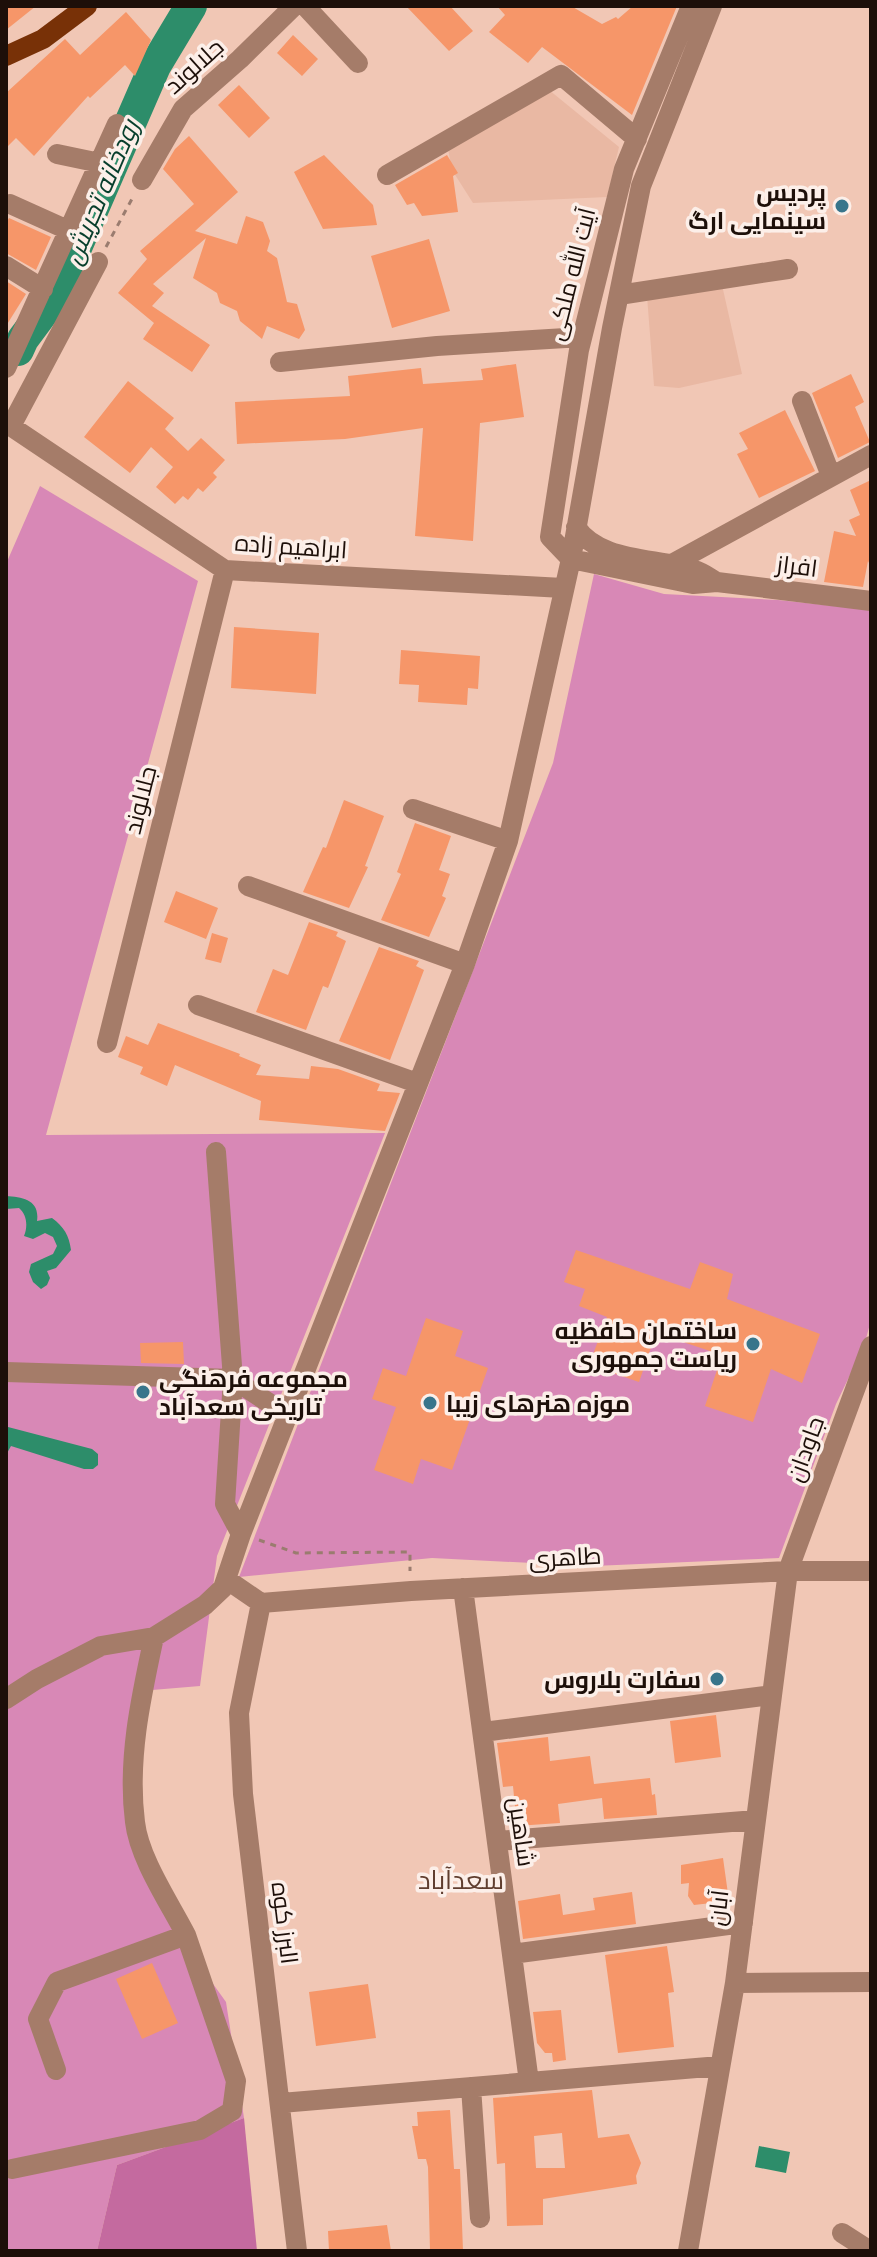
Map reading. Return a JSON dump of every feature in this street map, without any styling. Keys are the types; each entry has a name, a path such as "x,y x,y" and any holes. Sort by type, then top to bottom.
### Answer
{"main road":[{"path":"6,56 43,39 87,6"}],"street":[{"name":"جلالوند","path":"142,180 183,109 294,6"},
{"path":"305,6 358,63"},
{"name":"آیت الله ملکی","path":"571,559 550,537 582,337 624,169 691,6"},
{"name":"آیت الله ملکی","path":"226,1579 287,1415 465,964 508,841 571,559 641,186 712,6"},
{"path":"387,175 561,75 637,139"},
{"path":"6,368 117,124"},
{"path":"57,154 100,163"},
{"path":"10,204 70,231"},
{"path":"8,425 98,262"},
{"path":"6,266 43,289"},
{"path":"619,295 788,269"},
{"path":"280,362 437,346 582,337"},
{"path":"802,401 831,476"},
{"name":"ابراهیم زاده","path":"8,425 225,570 563,588"},
{"path":"670,565 871,455"},
{"name":"افراز","path":"576,527 585,540 621,555 696,570 717,582"},
{"name":"افراز","path":"571,559 693,584 717,582 871,601"},
{"name":"جلالوند","path":"107,1043 225,570"},
{"path":"413,809 508,841"},
{"path":"248,886 465,964"},
{"path":"198,1005 417,1083"},
{"path":"216,1152 233,1379 225,1504 241,1534"},
{"name":"جاودان","path":"788,1571 871,1346"},
{"path":"6,1372 233,1379 287,1415"},
{"name":"طاهری","path":"261,1603 463,1588 788,1571 871,1571"},
{"name":"آبان","path":"688,2251 735,1983 788,1571"},
{"path":"6,1699 101,1646 154,1637 205,1605 223,1588 226,1579 261,1603"},
{"name":"شاهین","path":"463,1588 529,2082"},
{"name":"البرز کوه","path":"261,1603 239,1713 243,1794 297,2251"},
{"path":"12,2169 200,2130 232,2111 236,2081 186,1935 147,1860 135,1824 137,1717 154,1637"},
{"path":"483,1732 772,1695"},
{"path":"497,1841 756,1820"},
{"path":"512,1954 743,1923"},
{"path":"56,2070 38,2019 57,1982 186,1935"},
{"path":"735,1983 871,1982"},
{"path":"281,2103 720,2066"},
{"path":"471,2087 480,2218"},
{"path":"842,2233 870,2251"}],"path":[{"path":"98,262 142,180"},
{"path":"241,1534 296,1553 410,1552 411,1591"}],"shaded area":[{"path":"538,81 619,147 607,197 473,203 452,170 445,133"},
{"path":"722,285 742,374 679,388 654,386 647,296"},
{"name":"مجموعه فرهنگی تاریخی سعدآباد","path":"40,486 198,581 46,1135 385,1133 217,1556 200,1686 152,1690 128,1784 173,1928 226,2002 244,2118 117,2165 97,2251 6,2251 6,564"},
{"path":"594,574 664,594 778,600 871,610 871,1320 864,1346 836,1404 779,1558 593,1566 432,1558 239,1577 553,763"},
{"path":"6,1196 29,1201 36,1208 37,1221 52,1218 67,1236 71,1250 56,1268 47,1271 50,1278 41,1289 33,1282 29,1272 31,1264 53,1254 57,1246 53,1237 45,1233 33,1239 24,1236 24,1214 19,1208 6,1209"},
{"path":"6,1418 8,1427 92,1449 98,1454 98,1465 93,1469 84,1469 11,1446 6,1455"},
{"path":"244,2118 257,2251 97,2251 117,2165"},
{"path":"759,2146 790,2152 786,2173 755,2167"}],"building":[{"path":"6,6 36,6 6,30"},
{"path":"406,6 450,6 473,31 449,51"},
{"path":"497,6 571,6 602,24 616,17 618,19 633,6 677,6 632,115 542,47 528,63 489,32 505,15"},
{"path":"126,12 151,40 135,76 125,65 90,98 88,96 34,156 16,138 6,148 6,93 65,39 80,55"},
{"path":"293,35 318,59 302,76 277,53"},
{"path":"239,85 270,118 249,138 218,105"},
{"path":"189,136 238,192 195,231 237,244 246,216 263,222 270,241 267,251 277,258 287,302 297,304 305,330 299,339 267,326 262,339 240,321 237,311 220,303 217,293 193,278 206,238 153,284 164,293 152,306 210,345 192,372 143,339 154,323 118,293 147,259 140,251 194,204 163,169 175,149"},
{"path":"324,155 373,205 377,225 323,229 294,172"},
{"path":"447,155 458,173 453,176 458,212 422,216 414,203 407,205 395,185"},
{"path":"9,218 51,237 36,270 6,253 6,223"},
{"path":"429,239 450,311 392,328 371,256"},
{"path":"6,281 26,294 6,326"},
{"path":"516,364 524,417 480,423 473,541 415,536 423,428 345,439 237,444 235,402 350,396 348,376 421,368 423,384 483,380 481,369"},
{"path":"851,374 864,402 855,407 870,442 838,458 812,393"},
{"path":"128,381 174,418 165,429 188,451 201,438 225,460 213,473 217,477 203,492 198,488 188,500 183,496 175,504 156,487 173,467 151,447 130,473 84,437"},
{"path":"785,410 815,471 759,498 737,454 748,449 739,433"},
{"path":"871,480 871,567 868,561 863,587 824,582 834,531 856,536 849,520 860,515 850,490"},
{"path":"234,627 319,633 316,694 231,688"},
{"path":"401,650 480,656 478,689 468,688 467,705 418,702 419,685 399,684"},
{"path":"344,800 384,816 365,866 368,867 349,908 303,892 323,847 326,848"},
{"path":"415,823 451,836 439,870 450,874 442,896 446,898 429,937 381,920 401,874 397,872"},
{"path":"176,891 218,908 206,939 164,922"},
{"path":"309,922 338,932 336,936 346,941 328,988 323,986 306,1030 256,1012 273,969 288,975"},
{"path":"212,933 228,938 221,963 205,959"},
{"path":"379,947 419,961 416,966 424,970 390,1060 339,1041"},
{"path":"158,1023 261,1065 256,1075 309,1079 311,1066 338,1069 380,1084 377,1091 400,1093 385,1131 259,1120 261,1101 175,1065 167,1086 140,1074 143,1067 118,1057 126,1036 148,1045"},
{"name":"ساختمان حافظیه ریاست جمهوری","path":"576,1250 690,1289 700,1262 733,1274 727,1299 820,1334 802,1383 771,1369 753,1422 705,1406 722,1355 656,1333 639,1382 589,1365 607,1317 579,1306 585,1289 564,1282"},
{"name":"موزه هنرهای زیبا","path":"426,1318 463,1331 455,1356 488,1368 452,1470 421,1459 413,1484 374,1470 396,1407 372,1399 383,1368 406,1376"},
{"path":"183,1342 184,1364 141,1363 140,1343"},
{"path":"716,1715 721,1757 675,1763 670,1721"},
{"path":"548,1737 550,1761 590,1756 594,1784 650,1778 657,1815 604,1819 602,1798 558,1804 560,1823 516,1826 522,1812 515,1807 513,1786 503,1787 497,1743"},
{"path":"723,1858 729,1901 694,1905 688,1896 689,1883 681,1884 681,1865"},
{"path":"632,1892 636,1924 523,1939 518,1901 560,1894 563,1915 595,1910 593,1898"},
{"path":"667,1946 674,1992 668,1993 674,2047 618,2053 605,1955"},
{"path":"152,1963 178,2023 142,2039 116,1979"},
{"path":"368,1984 376,2038 316,2046 309,1992"},
{"path":"561,2010 566,2060 553,2062 552,2053 545,2053 537,2043 533,2012"},
{"path":"592,2090 598,2138 629,2134 641,2163 636,2176 637,2184 543,2199 543,2225 507,2226 505,2163 497,2164 493,2098","holes":["562,2133 565,2168 536,2168 534,2136"]},
{"path":"450,2110 454,2169 460,2169 463,2251 430,2251 428,2167 426,2159 418,2159 412,2126 418,2126 417,2112"},
{"path":"387,2225 391,2251 329,2251 328,2231"}],"waterway":[{"name":"رودخانه تجریش","path":"18,350 55,296 155,66 191,6"}],"place":[{"name":"پردیس سینمایی ارگ","path":"842,206"},
{"name":"ساختمان حافظیه ریاست جمهوری","path":"753,1344"},
{"name":"مجموعه فرهنگی تاریخی سعدآباد","path":"143,1392"},
{"name":"موزه هنرهای زیبا","path":"430,1403"},
{"name":"سفارت بلاروس","path":"717,1679"}],"district":[{"name":"سعدآباد","path":"461,1880"}]}
